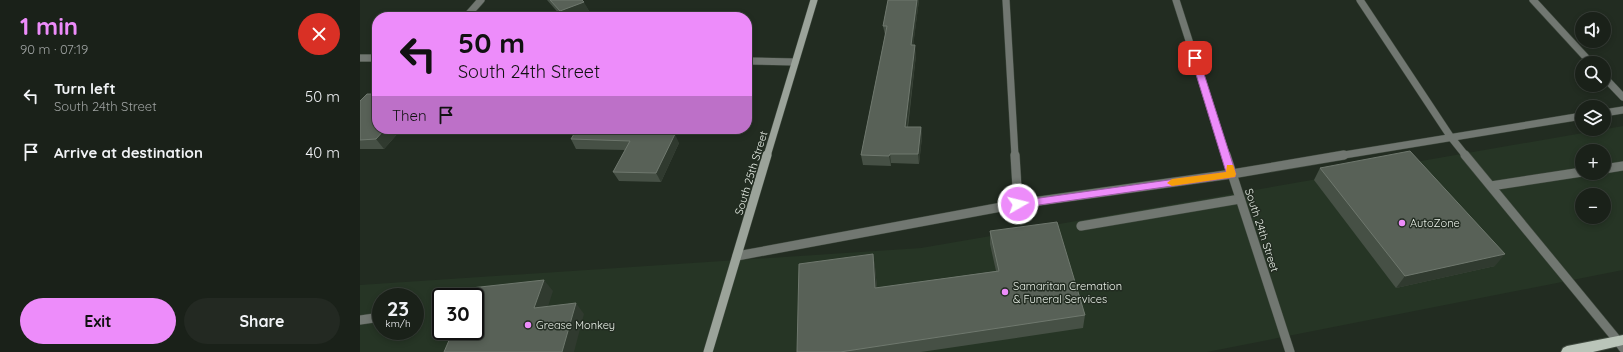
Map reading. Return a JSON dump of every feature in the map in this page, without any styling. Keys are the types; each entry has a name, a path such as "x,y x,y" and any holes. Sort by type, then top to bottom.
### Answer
{"main road":[{"name":"South 25th Street","path":"708,352 814,0"},
{"path":"1567,352 1621,343"}],"street":[{"path":"470,12 481,0"},
{"path":"1006,0 1018,204"},
{"name":"South 24th Street","path":"1176,0 1290,352"},
{"path":"1360,0 1450,136 1621,343"},
{"path":"1533,0 1585,56"},
{"path":"360,58 372,58"},
{"path":"752,61 796,62"},
{"path":"1611,84 1623,97"},
{"path":"1611,112 1623,110"},
{"path":"737,256 1018,204 1232,174 1450,136 1575,117"},
{"path":"1611,168 1623,166"},
{"path":"1491,186 1575,173"},
{"path":"1081,226 1240,199"},
{"path":"360,320 372,318"}],"shaded area":[{"path":"1623,126 1623,270 1207,352 360,352 360,285 921,248 1575,134 1575,136 1611,136 1611,128"}],"building":[{"path":"550,0 582,0 584,2 560,11"},
{"path":"888,0 917,0 911,45 915,45 905,127 921,127 918,154 890,154 889,156 861,155 887,26 883,26"},
{"path":"367,94 372,94 372,134 380,134 376,139 360,140 360,101"},
{"path":"574,134 675,134 656,173 613,172 630,141 571,139"},
{"name":"AutoZone","path":"1410,151 1505,254 1405,276 1320,168"},
{"name":"Samaritan Cremation & Funeral Services","path":"1057,222 1085,315 840,352 797,352 799,264 873,254 875,288 999,271 990,231"},
{"name":"Grease Monkey","path":"544,280 534,308 576,303 562,352 444,352 449,340 484,340 484,288 471,288"}],"slow traffic":[{"path":"1172,183 1232,174 1230,168"}],"place":[{"name":"AutoZone","path":"1402,223"},
{"name":"Samaritan Cremation & Funeral Services","path":"1005,292"},
{"name":"Grease Monkey","path":"528,325"}],"route":[{"path":"1018,204 1232,174 1195,58"}]}
